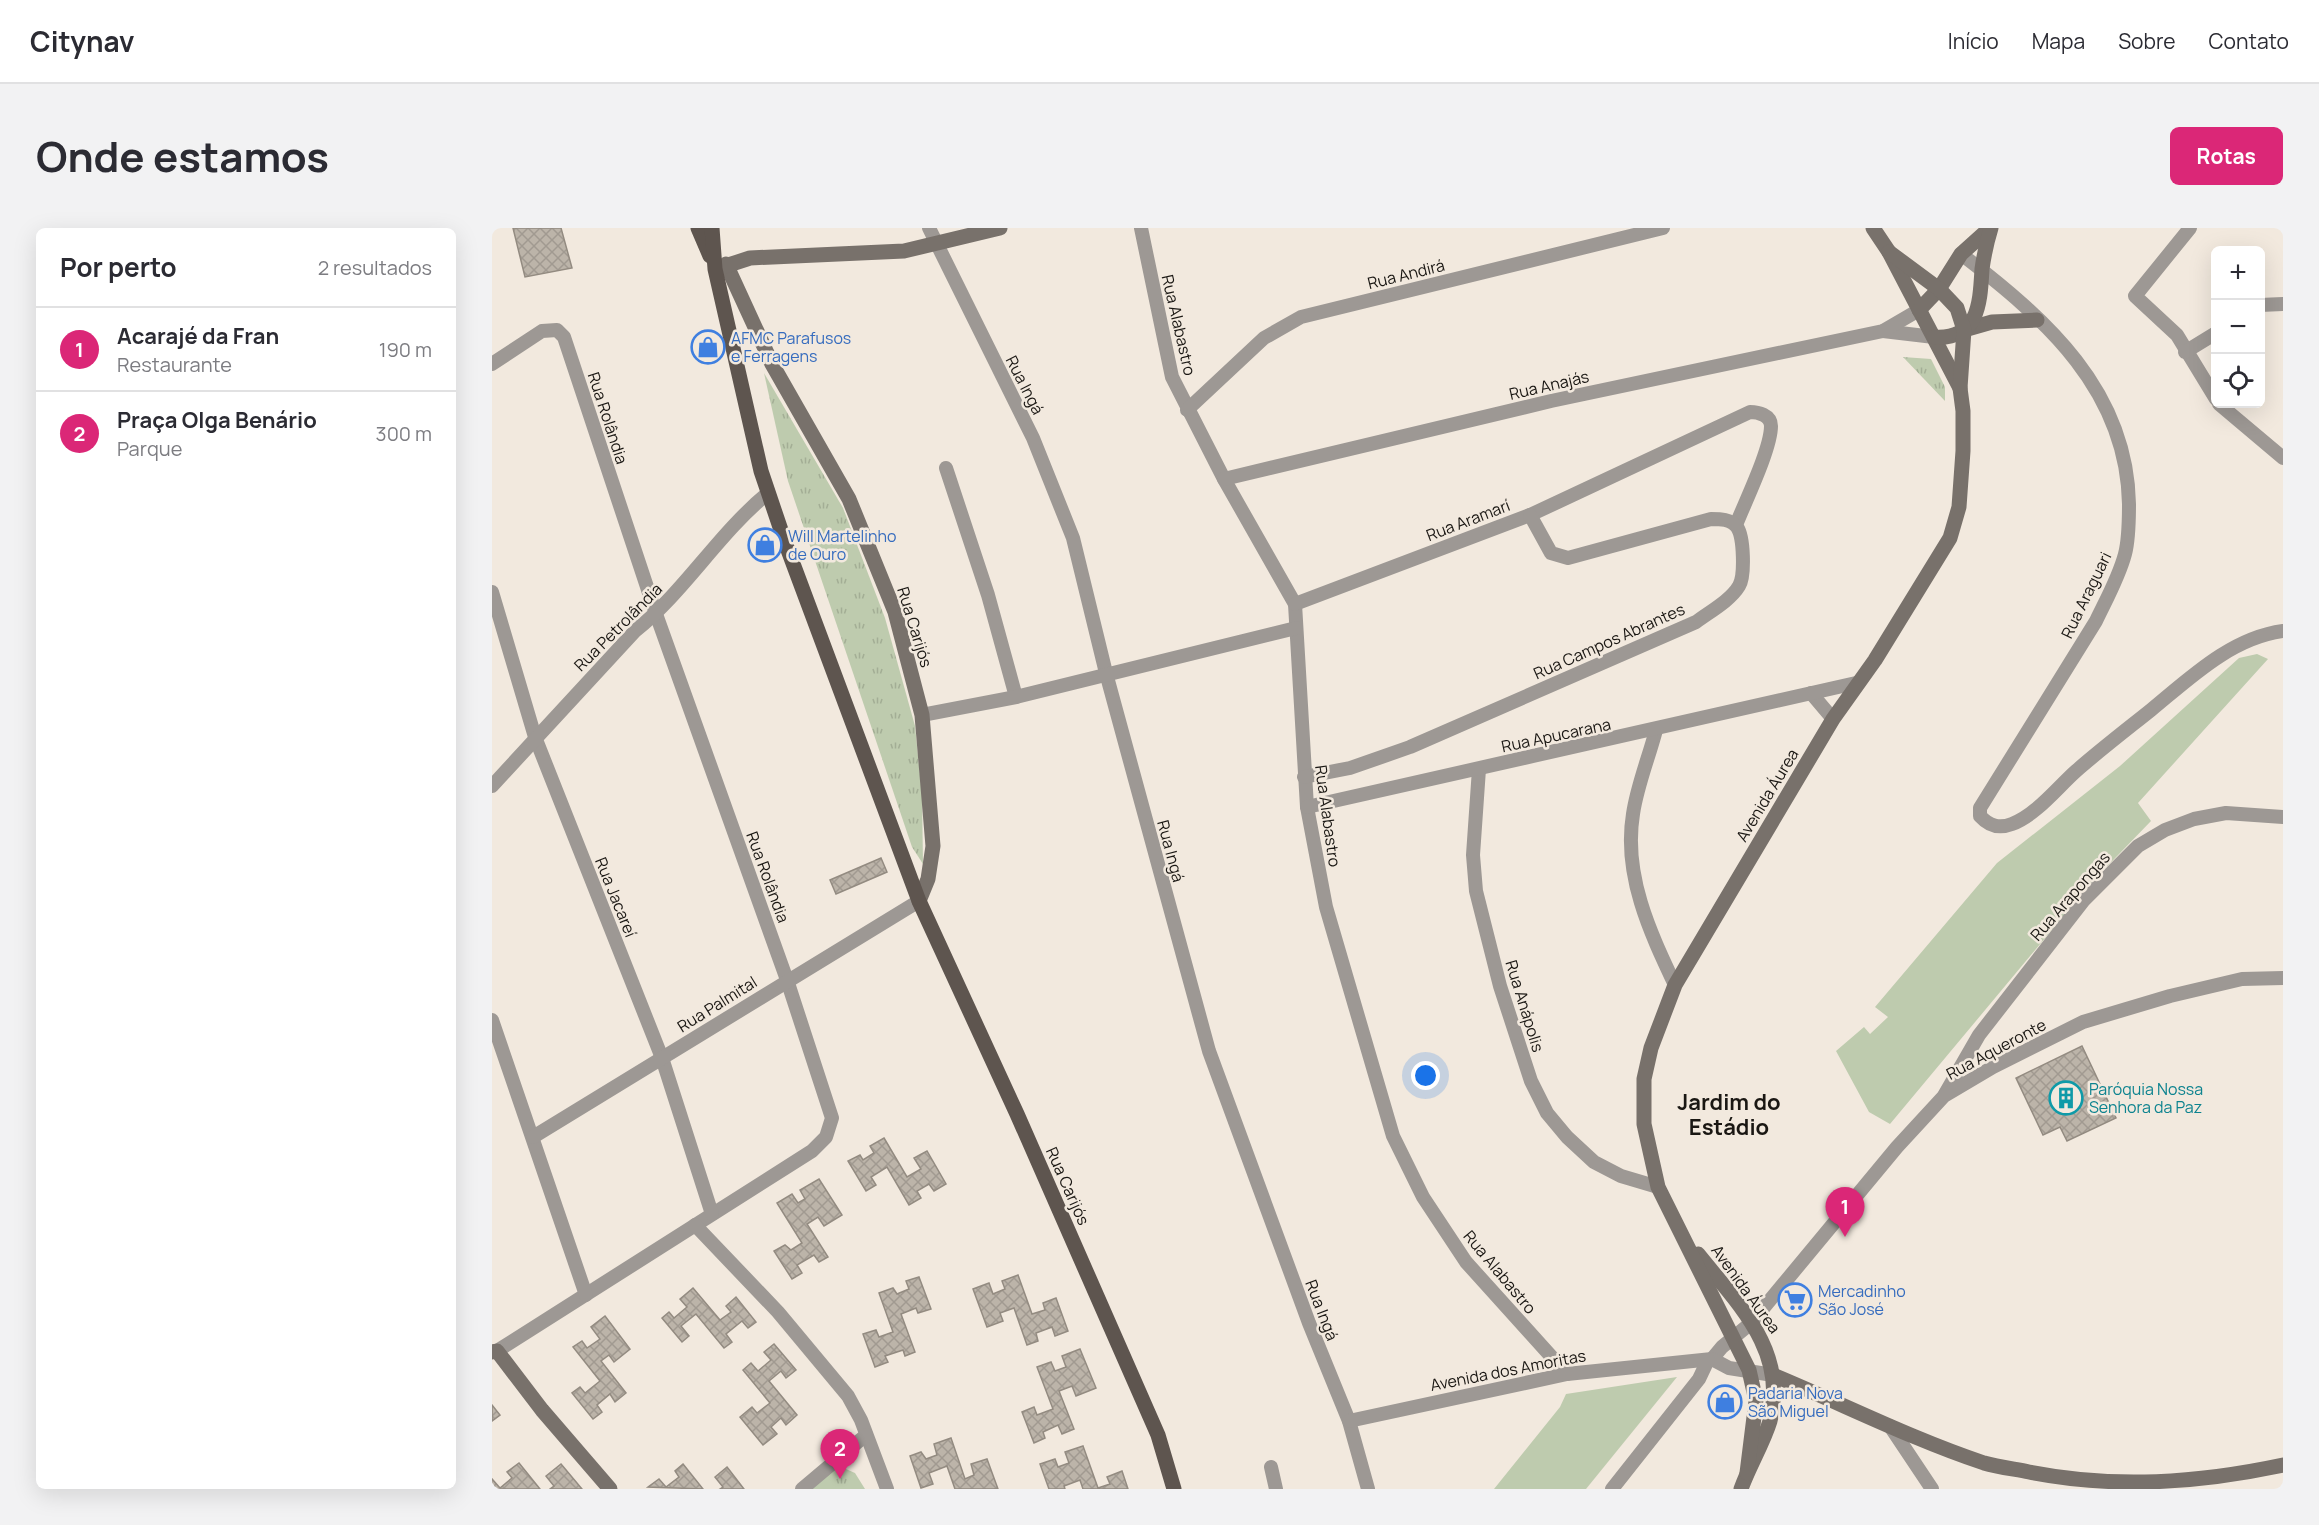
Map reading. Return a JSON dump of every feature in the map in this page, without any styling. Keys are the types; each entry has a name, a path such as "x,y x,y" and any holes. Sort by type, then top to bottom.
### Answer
{"main road":[{"name":"Rua Carijós","path":"698,228 721,267"},
{"name":"Rua Carijós","path":"712,228 768,493 919,901 1017,1114 1153,1425 1174,1489"}],"street":[{"name":"Rua Ingá","path":"929,228 1033,438 1069,528 1084,575 1106,673 1209,1051 1309,1323 1349,1421 1368,1489"},
{"path":"721,267 750,258 904,251 1000,228"},
{"name":"Rua Alabastro","path":"1141,228 1172,377 1224,479 1295,604 1307,807 1326,908 1393,1136 1423,1197 1466,1262 1567,1374"},
{"name":"Rua Andirá","path":"1187,410 1264,338 1301,317 1663,228"},
{"path":"1873,228 1889,252 1918,310"},
{"name":"Avenida Áurea","path":"1960,388 1918,310 1939,289 1961,254 1990,228"},
{"name":"Avenida Áurea","path":"1964,330 1976,315 1980,302 1982,270 1990,228"},
{"path":"2190,228 2135,296 2166,322 2211,391"},
{"path":"1889,252 1939,289"},
{"name":"Rua Araguari","path":"1961,254 2037,320 2068,350 2092,380 2113,419 2128,475 2129,515 2125,554 2096,621 1980,808 1980,816 1993,826 2002,827 2025,818 2090,759 2202,668 2235,646 2266,633 2283,631"},
{"name":"Rua Carijós","path":"721,267 772,364 849,499 895,612 922,715 933,846 928,879 919,901"},
{"name":"Avenida Áurea","path":"1745,1483 1756,1401 1749,1370 1732,1340 1658,1187 1644,1124 1644,1079 1654,1039 1675,985 1833,719 1856,683 1875,660 1950,538 1959,507 1961,484 1963,411 1960,388 1964,330 1957,308 1939,289"},
{"path":"2265,305 2283,304"},
{"name":"Rua Anajás","path":"1883,331 1918,310"},
{"path":"1934,337 1952,337 1964,330 1992,322 2037,320"},
{"name":"Rua Rolândia","path":"492,364 542,331 557,330 564,337 656,614 787,980 832,1118 826,1137 812,1151 494,1352"},
{"name":"Rua Anajás","path":"1224,479 1551,401 1883,331 1934,337"},
{"path":"2186,352 2211,336"},
{"path":"2224,408 2283,458"},
{"name":"Rua Aramarí","path":"1295,604 1530,515 1750,412 1759,412 1768,418 1771,425 1763,455 1736,525"},
{"path":"946,468 988,595 1016,697"},
{"name":"Rua Petrolândia","path":"492,786 635,631 656,614 746,511 768,493"},
{"path":"1530,515 1551,553 1558,557 1568,558 1711,519 1728,521 1736,525"},
{"name":"Rua Campos Abrantes","path":"1304,777 1350,768 1410,747 1696,622 1734,592 1740,584 1743,555 1736,525"},
{"name":"Rua Jacareí","path":"492,592 535,737 662,1058 712,1214"},
{"path":"922,715 1016,697 1296,628"},
{"name":"Rua Apucarana","path":"1307,807 1856,683"},
{"path":"1811,693 1833,719"},
{"path":"1656,730 1633,812 1630,839 1642,913 1675,985"},
{"name":"Rua Anápolis","path":"1479,769 1473,855 1476,891 1500,986 1531,1081 1547,1113 1567,1137 1594,1162 1622,1176 1658,1187"},
{"name":"Rua Arapongas","path":"1944,1096 1979,1035 2084,900 2138,846 2194,819 2226,813 2283,817"},
{"name":"Rua Palmital","path":"533,1137 919,901"},
{"name":"Rua Aqueronte","path":"1751,1323 1897,1147 1944,1096 1993,1067 2083,1022 2170,996 2242,979 2283,978"},
{"path":"492,1020 586,1295"},
{"path":"695,1225 778,1312 831,1373 854,1405 887,1489"},
{"name":"Avenida Áurea","path":"1678,1229 1751,1323 1766,1347 1773,1375 1770,1420 1745,1483"},
{"path":"1612,1489 1700,1379 1710,1360 1751,1323"},
{"path":"494,1352 610,1489"},
{"name":"Avenida dos Amoritas","path":"1349,1421 1567,1374 1710,1360 1729,1368 1773,1375 1890,1426 1986,1463 2059,1478 2132,1486 2202,1479 2283,1465"},
{"path":"1890,1426 1932,1489"},
{"path":"802,1489 866,1435"},
{"path":"1271,1467 1276,1489"}],"green space":[{"path":"1903,357 1931,359 1945,387 1945,401"},
{"path":"764,373 843,508 885,618 915,726 922,795 923,864 912,847 788,481"},
{"path":"2257,654 2268,659 2138,803 2151,821 2091,883 1890,1124 1869,1112 1836,1051 1864,1027 1870,1034 1888,1017 1875,1007 1997,863 2120,766 2239,658"},
{"path":"1677,1377 1586,1489 1494,1489 1560,1407 1566,1394"},
{"path":"839,1466 855,1473 865,1489 808,1489 833,1468"}],"building":[{"path":"513,228 561,228 572,268 525,277"},
{"path":"881,858 887,872 836,894 830,880"},
{"name":"Paróquia Nossa Senhora da Paz","path":"2082,1046 2116,1118 2067,1141 2060,1127 2043,1135 2016,1078"},
{"path":"884,1138 907,1177 921,1169 914,1158 927,1151 946,1184 934,1191 929,1184 917,1191 921,1198 909,1205 887,1167 871,1177 876,1185 866,1191 848,1161 860,1155 863,1160 874,1153 870,1146"},
{"path":"819,1179 842,1215 824,1226 818,1217 807,1224 828,1257 819,1262 814,1255 797,1265 802,1273 792,1279 774,1251 785,1245 791,1250 802,1243 777,1203 792,1194 798,1203 805,1199 800,1190"},
{"path":"1018,1275 1032,1314 1045,1310 1043,1303 1056,1298 1068,1331 1055,1336 1052,1327 1036,1333 1038,1341 1027,1345 1014,1308 1000,1313 1003,1321 987,1327 973,1289 989,1283 993,1294 1005,1289 1002,1281"},
{"path":"919,1277 931,1309 918,1313 916,1308 901,1314 915,1352 905,1356 903,1350 885,1356 888,1362 875,1367 863,1334 876,1330 879,1337 893,1332 879,1293 893,1288 897,1294 909,1289 906,1281"},
{"path":"693,1288 720,1320 731,1312 726,1306 736,1297 756,1322 748,1328 742,1321 726,1334 732,1342 724,1348 696,1314 681,1326 689,1336 682,1342 662,1318 669,1312 674,1318 687,1307 680,1299"},
{"path":"605,1316 630,1349 614,1362 609,1355 601,1361 626,1393 615,1402 610,1394 597,1405 602,1412 593,1419 572,1393 580,1387 585,1393 600,1381 573,1347 582,1341 587,1348 600,1339 591,1327"},
{"path":"774,1344 796,1370 786,1378 781,1371 769,1381 797,1415 786,1425 781,1418 771,1427 777,1434 763,1445 740,1417 752,1407 757,1413 770,1403 743,1370 751,1363 758,1371 771,1360 764,1352"},
{"path":"1080,1349 1096,1388 1076,1396 1072,1386 1059,1391 1074,1429 1062,1434 1058,1425 1043,1432 1045,1438 1034,1443 1022,1412 1034,1407 1037,1415 1053,1409 1037,1367 1051,1362 1055,1371 1066,1367 1062,1356"},
{"path":"492,1405 500,1415 492,1421"},
{"path":"951,1438 965,1479 974,1475 971,1464 987,1459 998,1489 955,1489 947,1466 929,1473 933,1484 921,1488 910,1456 921,1452 926,1459 937,1455 934,1444"},
{"path":"1083,1446 1098,1488 1110,1484 1107,1477 1122,1471 1128,1489 1083,1489 1080,1480 1064,1486 1065,1489 1049,1489 1040,1464 1055,1459 1058,1467 1069,1463 1065,1452"},
{"path":"519,1463 540,1489 492,1489 492,1479 500,1488 512,1478 507,1472"},
{"path":"561,1464 582,1489 550,1489 554,1486 546,1476"},
{"path":"683,1464 703,1489 648,1487 659,1479 666,1487 679,1477 675,1471"},
{"path":"727,1467 744,1489 720,1489 723,1487 715,1477"}],"place":[{"name":"AFMC Parafusos e Ferragens","path":"708,347"},
{"name":"Will Martelinho de Ouro","path":"765,545"},
{"name":"Paróquia Nossa Senhora da Paz","path":"2066,1098"},
{"name":"Acarajé da Fran","path":"1845,1237"},
{"name":"Mercadinho São José","path":"1795,1300"},
{"name":"Padaria Nova São Miguel","path":"1725,1402"},
{"name":"Praça Olga Benário","path":"840,1479"}],"district":[{"name":"Jardim do Estádio","path":"1729,1114"}]}
